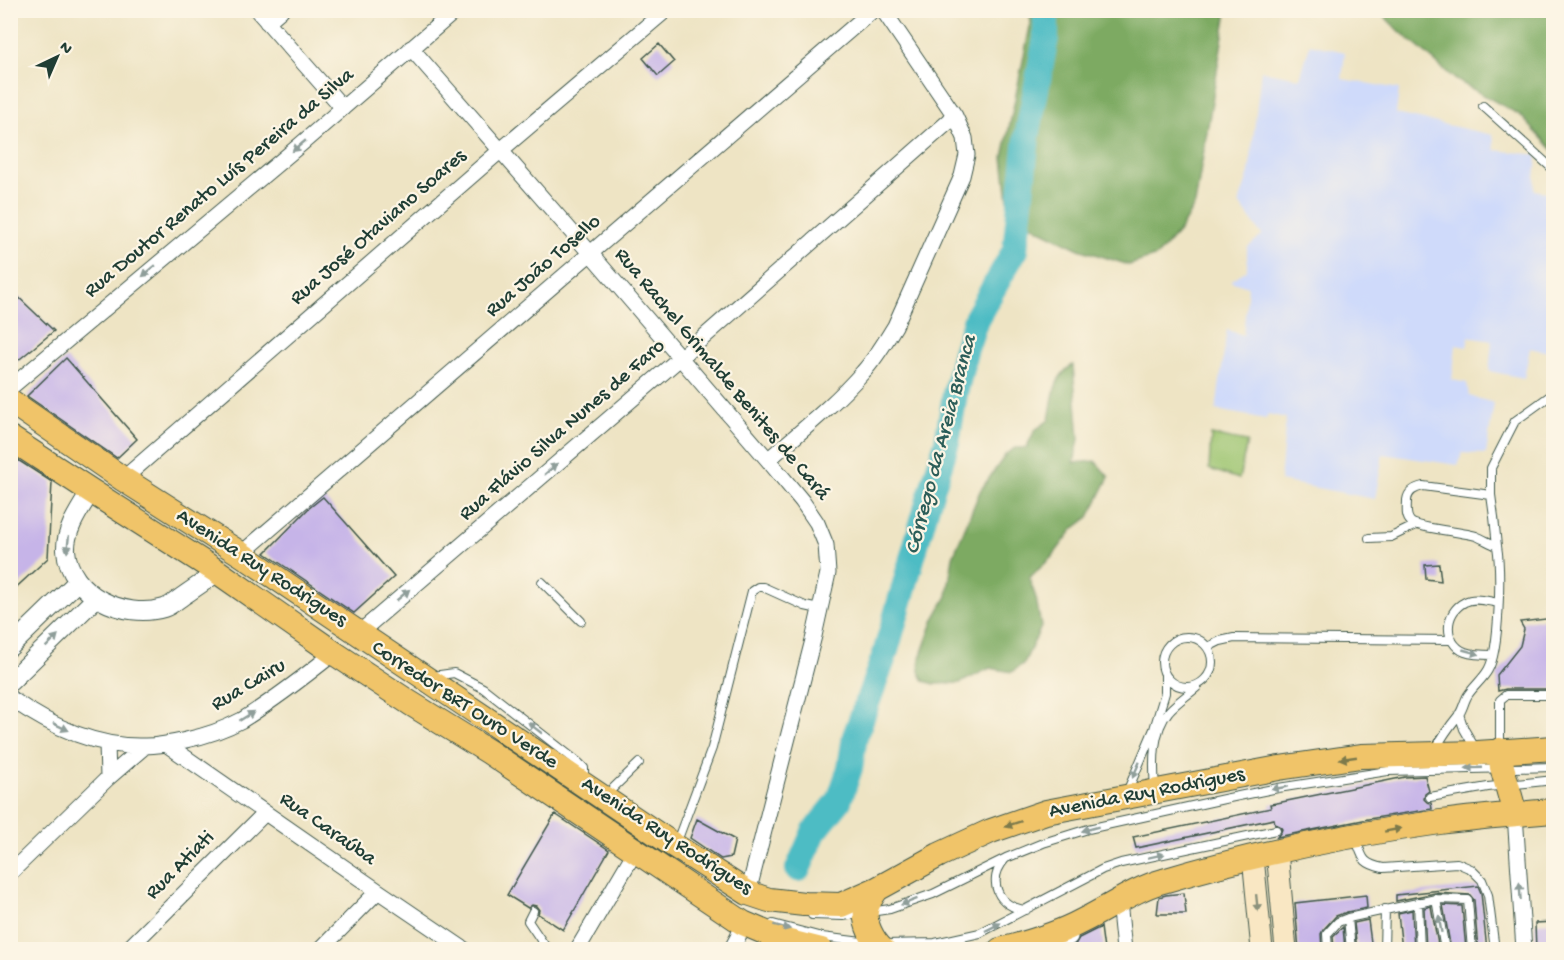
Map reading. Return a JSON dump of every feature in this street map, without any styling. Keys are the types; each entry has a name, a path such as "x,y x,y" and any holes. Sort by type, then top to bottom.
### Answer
{"main road":[{"name":"Avenida Ruy Rodrigues","path":"10,401 123,479 230,562 328,643 410,703 489,752 575,815 634,841 749,909"},
{"name":"Avenida Ruy Rodrigues","path":"16,437 91,491 230,562 359,633 675,846 785,940 821,950"},
{"path":"328,643 359,633"},
{"name":"Avenida Ruy Rodrigues","path":"749,909 769,900 842,905 877,890 939,855 991,831 1046,812 1279,768 1361,756 1432,754 1497,764 1554,748"},
{"path":"1497,764 1515,814"},
{"path":"1000,950 1037,940 1080,922 1119,905 1147,886 1253,856 1277,841 1554,811"},
{"path":"1277,841 1286,950"},
{"path":"1253,856 1262,950"},
{"path":"877,890 868,902 865,913 870,932 880,947"}],"street":[{"path":"281,10 262,16 343,108"},
{"name":"Rua Doutor Renato Luís Pereira da Silva","path":"10,388 456,10"},
{"name":"Rua José Otaviano Soares","path":"123,479 501,150 666,10"},
{"name":"Rua João Tosello","path":"230,562 873,10"},
{"path":"768,460 840,396 864,372 882,348 962,176 967,155 965,138 955,116 883,10"},
{"name":"Rua Rachel Grimalde Benites de Cará","path":"411,48 768,460 818,523 826,545 828,573 814,636 749,909 731,950"},
{"name":"Rua Flávio Silva Nunes de Faro","path":"359,633 680,358 955,116"},
{"path":"91,491 70,530 66,549 77,582 96,598 123,609 147,612 167,607 230,562"},
{"path":"10,647 77,582"},
{"path":"10,682 96,598"},
{"name":"Rua Cairu","path":"10,698 53,724 73,733 107,743 144,747 166,744 204,736 240,721 295,685 328,643"},
{"path":"107,743 108,778"},
{"name":"Rua Caraúba","path":"166,744 465,950"},
{"path":"10,873 108,778 144,747"},
{"name":"Rua Atiati","path":"127,950 266,813"},
{"path":"1515,814 1524,950"},
{"path":"577,950 634,841"},
{"path":"320,950 378,891"},
{"path":"1048,950 1119,905 1125,950"}],"lane":[{"path":"1483,106 1554,170"},
{"path":"1432,754 1443,734 1460,714 1467,697 1488,671 1493,655 1499,569 1491,495 1491,468 1515,421 1554,393"},
{"path":"16,437 64,465 328,643"},
{"path":"49,438 230,562"},
{"path":"1491,495 1423,486 1414,489 1408,496 1407,514 1410,522 1416,525 1476,536 1497,546"},
{"path":"1369,538 1391,537 1416,525"},
{"path":"542,582 581,621"},
{"path":"675,846 712,748 753,591 758,587 763,587 805,606 819,609"},
{"path":"1493,655 1464,652 1452,640 1448,625 1453,610 1466,601 1481,599 1498,603"},
{"path":"1156,792 1154,761 1157,738 1162,724 1180,700 1200,685 1207,679 1213,663 1208,647 1201,641 1185,637 1177,639 1165,650 1162,658 1165,675 1177,686 1193,688 1200,685"},
{"path":"1208,647 1220,641 1234,639 1452,640"},
{"path":"1124,797 1154,729 1165,693 1165,675"},
{"path":"1497,764 1500,700 1506,695 1554,695"},
{"name":"Corredor BRT Ouro Verde","path":"439,711 634,841"},
{"path":"1460,714 1464,729 1497,764 1554,780"},
{"name":"Corredor BRT Ouro Verde","path":"509,744 714,881 770,923 822,937 880,947 934,943 980,933 1103,869 1121,863 1277,841"},
{"path":"594,791 639,763"},
{"path":"1430,796 1497,764"},
{"path":"801,914 821,917 843,916 890,909 933,894 1006,858 1043,843 1088,829 1278,788 1388,771 1497,764 1554,767"},
{"path":"1354,834 1363,860 1372,865 1383,868 1458,863 1472,868 1482,880 1488,896 1495,950"},
{"path":"1006,858 996,875 996,889 1003,900 1013,908 1026,910"},
{"path":"1436,899 1445,950"},
{"path":"1328,950 1327,934 1338,922 1385,909 1436,899 1468,900 1473,950"},
{"path":"1418,902 1420,950"},
{"name":"Corredor BRT Ouro Verde","path":"749,909 770,909"},
{"path":"1383,950 1385,909"},
{"path":"533,911 528,921 550,950"},
{"path":"1348,918 1351,950"}],"shaded area":[{"path":"1310,44 1345,52 1342,79 1399,89 1396,114 1493,135 1495,150 1537,155 1534,190 1553,193 1553,353 1530,348 1524,378 1489,371 1492,341 1469,337 1467,347 1456,345 1452,380 1467,383 1469,396 1494,403 1486,454 1462,453 1458,465 1383,454 1375,499 1280,481 1286,418 1268,414 1266,419 1216,410 1227,330 1243,335 1248,287 1230,281 1247,270 1247,248 1262,235 1239,203 1249,173 1261,71 1300,78"}],"green space":[{"path":"1029,11 1227,11 1195,204 1180,230 1157,256 1129,265 1079,249 1040,230 1009,209 1003,157 1031,22"},
{"path":"1379,11 1553,11 1553,150 1520,115 1456,80"},
{"path":"1073,365 1079,439 1074,463 1095,461 1109,477 1089,517 1073,529 1052,557 1029,578 1036,598 1041,627 1024,663 1012,672 990,668 960,683 935,684 924,681 919,671 920,658 934,619 947,596 953,557 980,491 1006,454 1015,448 1026,448 1035,430 1049,420 1053,396 1061,375"},
{"path":"1211,435 1247,442 1239,479 1209,469"}],"building":[{"path":"659,44 674,62 658,76 643,58"},
{"path":"10,289 54,331 10,367"},
{"path":"66,358 137,439 117,458 27,396"},
{"path":"10,455 52,482 48,558 10,593"},
{"path":"323,497 394,577 354,613 265,553"},
{"path":"1439,564 1441,581 1426,579 1425,565"},
{"path":"1554,618 1554,689 1498,691 1497,675 1520,646 1524,629 1520,622"},
{"path":"1425,776 1429,791 1425,794 1424,799 1431,803 1432,809 1277,837 1282,829 1275,824 1274,819 1136,848 1133,837 1271,808 1270,804 1405,777"},
{"path":"555,814 609,850 563,930 538,914 539,910 536,906 532,905 528,908 507,895"},
{"path":"697,819 735,840 731,857 721,859 690,838"},
{"path":"1478,886 1481,893 1487,950 1478,950 1474,900 1470,895 1435,893 1396,901 1396,895"},
{"path":"1184,893 1186,914 1157,914 1159,897"},
{"path":"1366,895 1367,908 1336,916 1323,930 1322,950 1299,950 1295,903"},
{"path":"1443,905 1462,906 1466,950 1451,950"},
{"path":"1431,906 1439,950 1426,950 1424,908"},
{"path":"1412,910 1414,950 1402,950 1398,913"},
{"path":"1368,920 1372,950 1357,950 1354,923"},
{"path":"1554,922 1554,950 1536,950 1535,923"},
{"path":"1101,927 1104,950 1068,950 1079,938"},
{"path":"1343,927 1345,950 1334,950 1333,936"}],"waterway":[{"name":"Córrego da Areia Branca","path":"798,869 814,832 839,801 850,768 855,736 885,654 947,442 965,352 976,319 1015,250 1027,137 1046,38 1046,10"}]}
